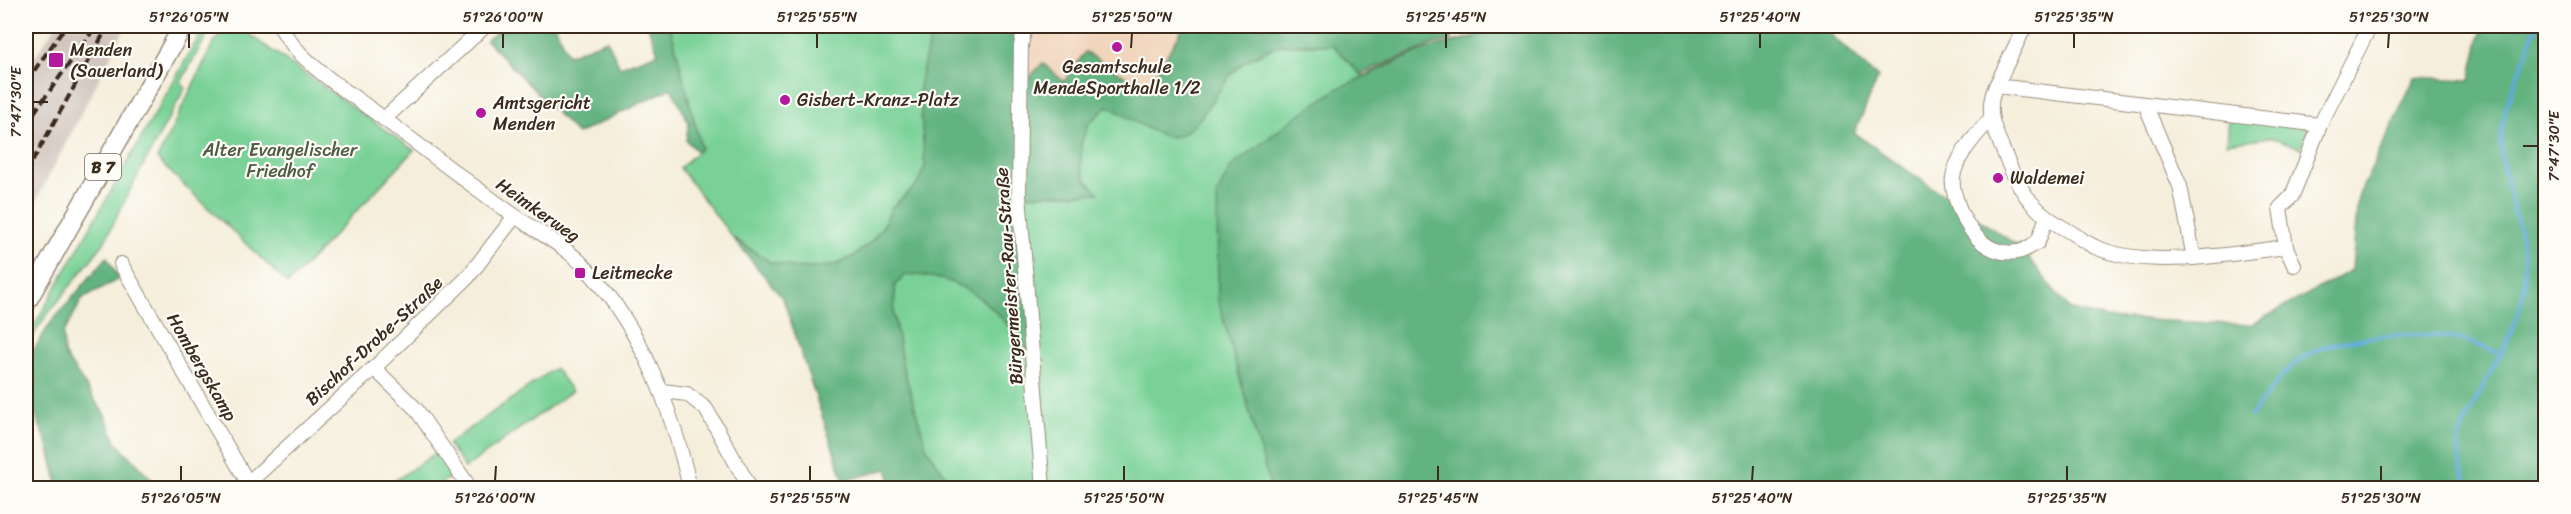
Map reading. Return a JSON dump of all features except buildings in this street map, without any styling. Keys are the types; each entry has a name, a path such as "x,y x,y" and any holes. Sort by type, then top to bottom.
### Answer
{"main road":[{"name":"B 7","path":"26,303 183,26"}],"street":[{"name":"Heimkerweg","path":"280,26 297,50 329,78 515,216 552,239 586,268 634,334 662,391 679,442 690,489"},
{"path":"384,119 485,26"},
{"name":"Bürgermeister-Rau-Straße","path":"1025,26 1021,73 1019,195 1043,489"},
{"path":"2025,26 1996,86 1989,106 1990,119 2018,186 2046,219 2096,248 2146,259 2194,258 2286,247"},
{"path":"2294,265 2286,247 2280,208 2292,196 2320,124 2370,26"},
{"path":"1996,86 2320,124"},
{"path":"2145,104 2180,186 2194,258"},
{"path":"1990,119 1961,154 1953,178 1956,202 1968,227 1980,243 1998,251 2019,253 2037,242 2046,219"},
{"name":"Bischof-Drobe-Straße","path":"250,486 467,278 515,216"},
{"name":"Hombergskamp","path":"121,264 250,486"},
{"path":"374,368 416,409 470,489"},
{"path":"662,391 687,394 706,409 750,489"}],"shaded area":[{"path":"56,26 126,26 26,221 26,69"},
{"path":"1025,26 1184,26 1147,89 1085,52 1064,82 1021,87"}],"green space":[{"path":"205,26 212,26 181,82 185,88 104,243 44,319 26,347 26,340"},
{"name":"Alter Evangelischer Friedhof","path":"227,26 237,26 414,150 288,284 157,159 213,44"},
{"path":"505,26 555,26 568,55 607,40 620,67 658,53 648,26 670,26 701,148 697,152 686,140 689,123 671,88 577,134 486,40"},
{"path":"670,26 925,26 929,42 919,86 925,166 918,184 892,207 884,225 871,242 854,256 835,265 815,268 793,267 770,262 733,238 680,168 701,148"},
{"path":"925,26 1025,26 1021,86 1043,63 1064,82 1085,52 1147,89 1184,26 1452,26 1451,40 1434,44 1360,74 1333,45 1291,44 1270,48 1235,70 1198,121 1177,136 1158,134 1108,106 1088,124 1081,144 1081,167 1086,180 1099,193 1019,195 1032,355 993,309 979,297 963,288 946,280 905,275 895,285 894,315 902,363 927,449 945,475 965,488 893,488 887,469 844,481 783,299 733,238 770,262 793,267 815,268 835,265 854,256 871,242 884,225 892,207 918,184 925,166 919,86 929,42"},
{"path":"1494,26 1821,26 1878,78 1854,133 1917,177 1218,195 1218,300 1271,488 965,488 945,475 926,449 902,363 894,316 895,285 906,275 946,280 963,287 1006,322 1031,354 1019,195 1098,193 1086,180 1081,166 1081,144 1088,124 1108,106 1166,136 1199,120 1225,80 1244,62 1278,45 1333,45 1363,76 1409,56 1472,36"},
{"path":"1494,26 1821,26 1878,78 1854,134 2021,248 2069,309 2106,318 2251,325 2352,270 2358,197 2415,77 2470,80 2482,27 2545,26 2545,488 1271,488 1218,300 1217,194 1231,167 1297,116 1339,88 1412,55 1437,46 1472,38"},
{"path":"2229,118 2309,127 2301,148 2271,137 2227,143"},
{"path":"107,257 119,279 83,298 63,334 64,354 105,415 117,443 160,488 59,488 47,442 26,395 26,363 49,325"},
{"path":"555,368 572,391 465,468 448,444"},
{"path":"440,450 456,473 434,488 384,488"}],"waterway":[{"path":"2470,488 2460,466 2460,437 2508,340 2523,295 2525,277 2522,242 2505,173 2501,139 2507,106 2536,26"},
{"path":"2251,416 2279,380 2296,363 2315,351 2345,342 2399,335 2448,337 2482,346 2501,354"}],"railway":[{"path":"26,82 66,26"},
{"path":"26,124 96,26"},
{"path":"26,173 108,26"}],"place":[{"name":"Gesamtschule MendeSporthalle 1/2","path":"1117,47"},
{"name":"Menden (Sauerland)","path":"56,60"},
{"name":"Gisbert-Kranz-Platz","path":"785,100"},
{"name":"Amtsgericht Menden","path":"481,113"},
{"name":"Waldemei","path":"1998,178"},
{"name":"Leitmecke","path":"580,273"}]}
